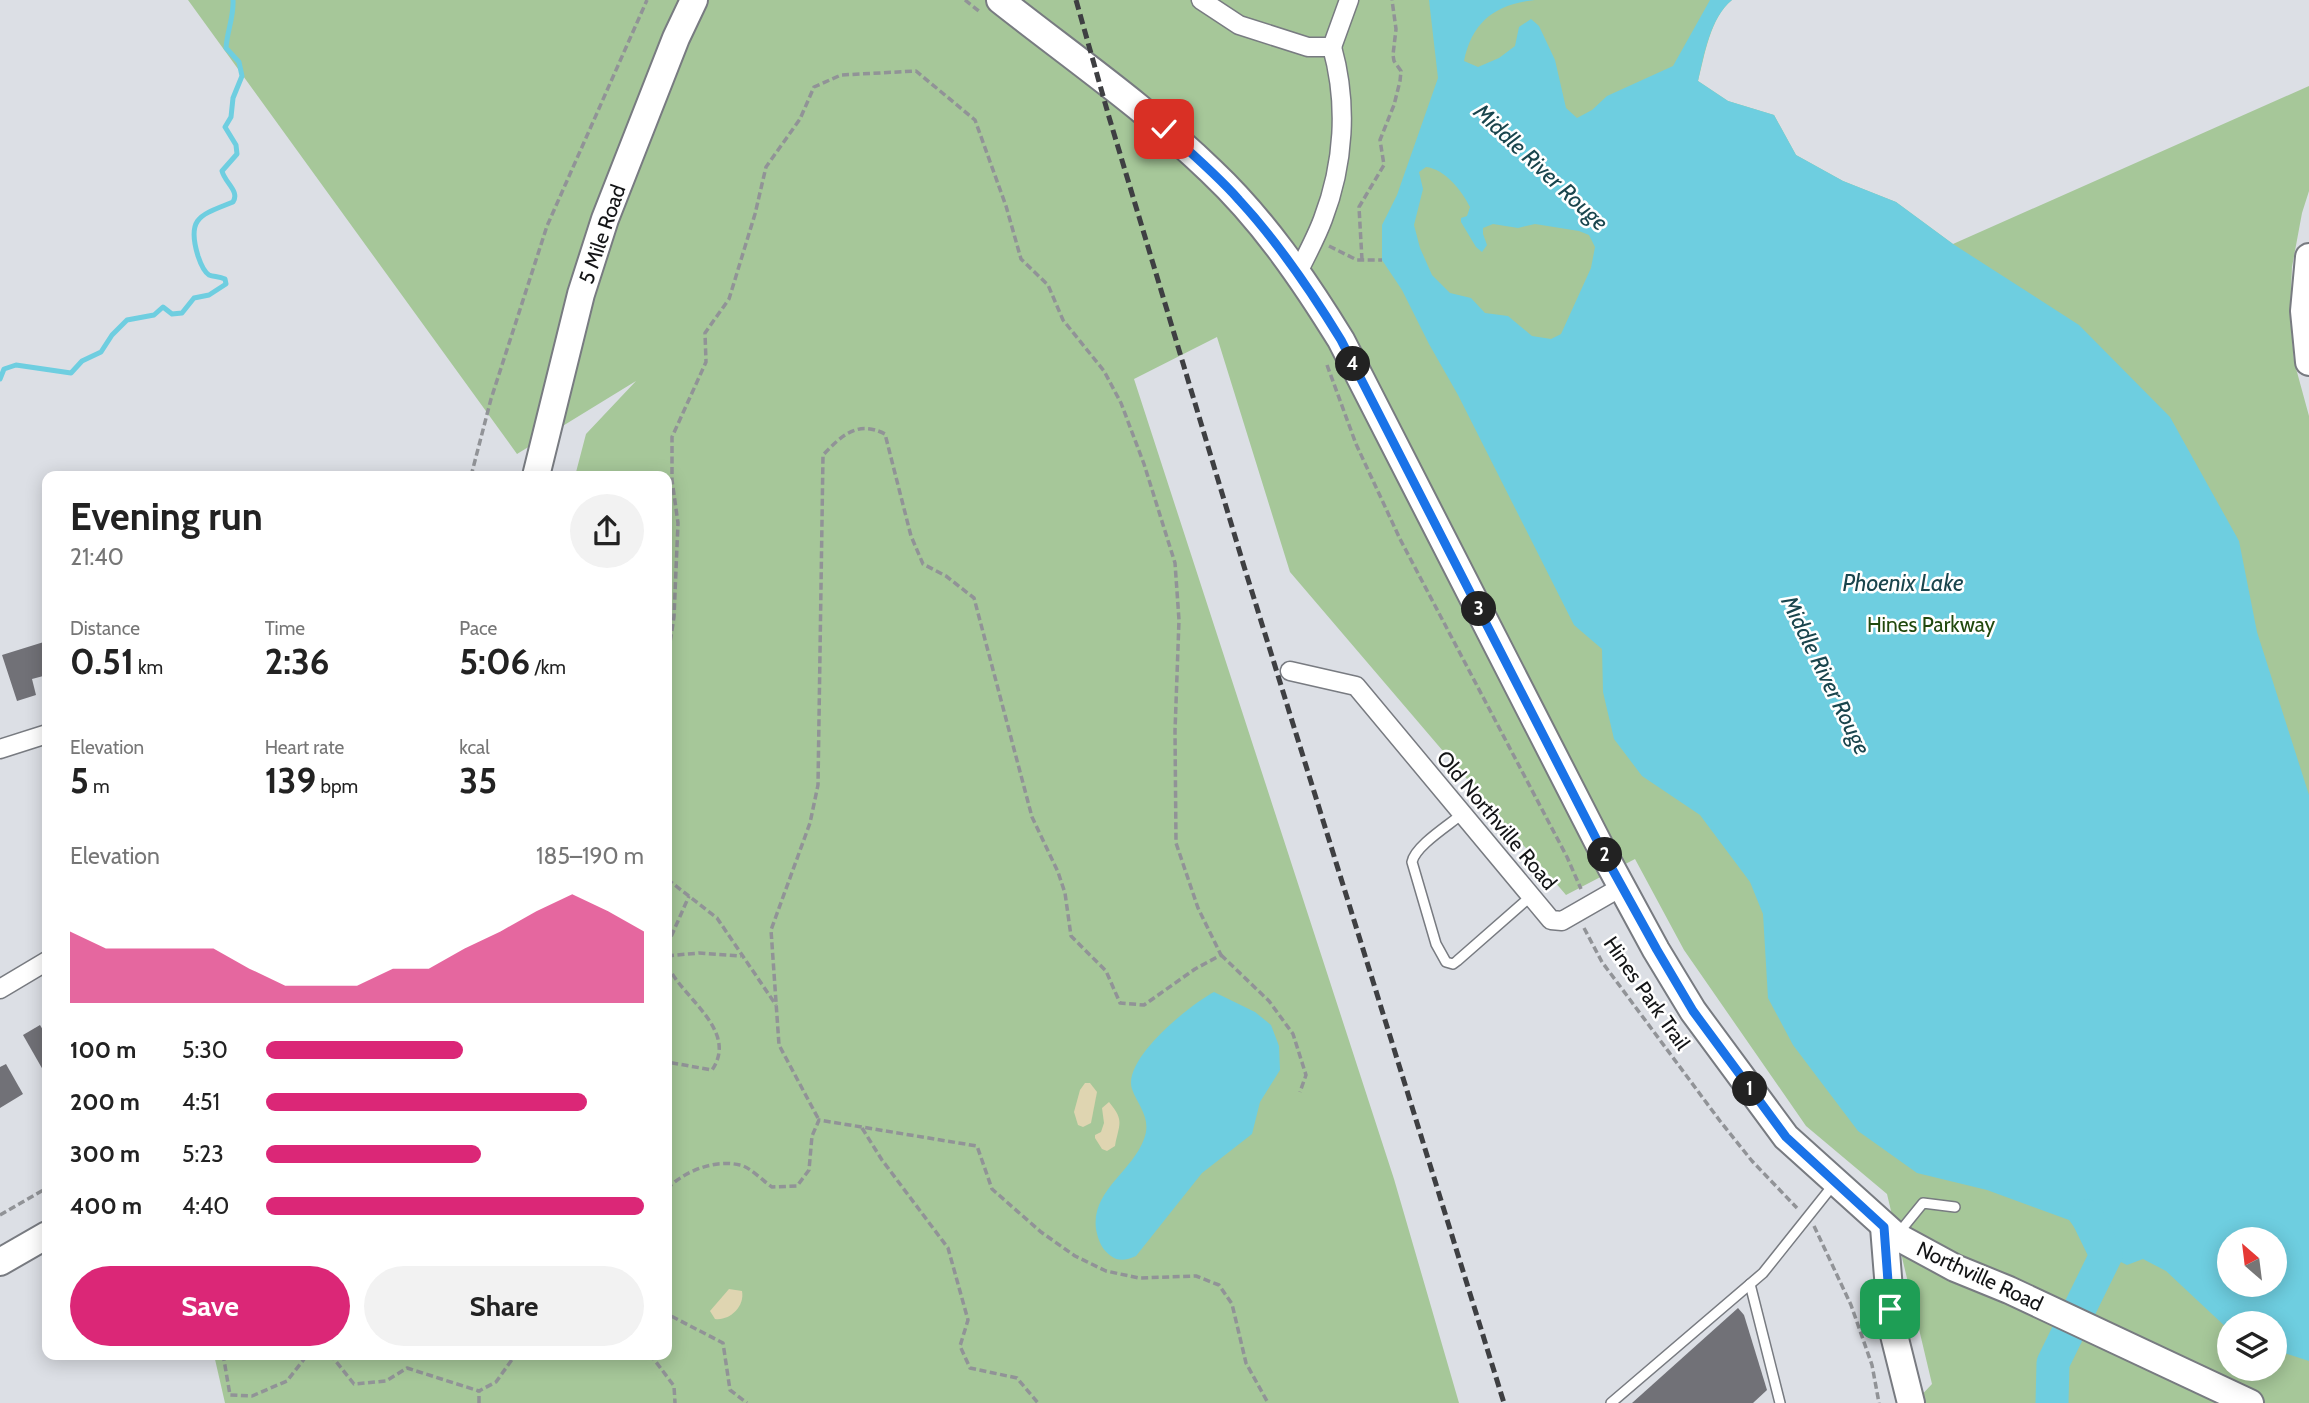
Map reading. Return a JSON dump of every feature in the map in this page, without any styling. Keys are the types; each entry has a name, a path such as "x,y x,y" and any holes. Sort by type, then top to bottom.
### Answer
{"street":[{"name":"5 Mile Road","path":"537,471 581,295 605,219 676,38 694,0"},
{"path":"1201,0 1239,26 1308,47 1332,47"},
{"path":"1297,274 1324,219 1341,150 1341,93 1332,47 1349,0"},
{"name":"Northville Road","path":"991,7 1164,129 1212,171 1262,226 1297,274 1341,340 1605,856 1663,960 1693,1011 1786,1137 1890,1232 1955,1268 2009,1290 2250,1403"},
{"path":"2309,257 2304,311 2309,362"},
{"name":"Old Northville Road","path":"1290,671 1356,685 1551,920 1562,921 1623,886"},
{"path":"0,749 42,736"},
{"path":"0,989 42,964"},
{"path":"1890,1232 1892,1328 1911,1403"},
{"path":"0,1262 42,1239"}],"lane":[{"path":"1462,814 1412,857 1436,944 1446,962 1453,964 1457,961 1531,896"},
{"path":"1611,1403 1763,1273 1836,1182"},
{"path":"1890,1232 1923,1203 1955,1207"},
{"path":"1750,1284 1780,1403"}],"path":[{"path":"472,471 491,399 547,226 648,0"},
{"path":"965,0 991,7"},
{"path":"1362,260 1359,206 1384,165 1380,140 1400,81 1401,71 1393,55 1396,29 1392,0"},
{"path":"671,471 672,437 706,362 705,333 729,299 766,167 800,119 814,87 841,75 916,71 975,120 1006,206 1021,259 1048,285 1063,320 1104,371 1121,403 1144,464 1175,563 1179,645 1175,731 1176,843 1198,908 1221,955 1269,1001 1293,1034 1307,1075 1300,1092"},
{"path":"1315,237 1339,252 1362,260 1382,260"},
{"name":"Hines Park Trail","path":"1323,353 1356,444 1400,539 1581,886 1583,927 1602,962 1752,1161 1817,1230 1851,1305 1872,1366 1878,1403"},
{"path":"819,1120 779,1045 771,930 810,823 818,785 823,455 844,434 872,427 885,434 911,536 923,564 946,576 974,598 1032,817 1065,893 1071,936 1106,971 1120,1003 1144,1005 1221,955"},
{"path":"672,486 678,523 672,630"},
{"path":"672,883 717,918 777,1007"},
{"path":"672,935 689,896"},
{"path":"672,955 699,953 742,956"},
{"path":"672,973 718,1034 720,1058 712,1070 672,1063"},
{"path":"819,1120 977,1146 992,1189 1041,1232 1075,1256 1106,1271 1139,1278 1196,1276 1219,1285 1232,1304 1245,1363 1268,1403"},
{"path":"672,1183 710,1164 741,1165 772,1187 797,1186 809,1170 812,1136 819,1120"},
{"path":"862,1128 882,1160 948,1248 968,1320 960,1346 971,1368 1017,1378 1038,1403"},
{"path":"0,1215 42,1191"},
{"path":"672,1317 723,1343 730,1390 747,1403"},
{"path":"224,1360 230,1395 252,1396 287,1381 303,1360"},
{"path":"335,1360 355,1384 386,1381 407,1368 479,1391 496,1381 512,1360"},
{"path":"654,1360 674,1386 675,1403"},
{"path":"479,1391 479,1403"}],"green space":[{"name":"Hines Parkway","path":"188,0 1732,0 1713,26 1698,81 1728,101 1774,115 1796,155 1843,181 1896,202 1953,244 2309,86 2309,191 2292,267 2290,315 2294,361 2309,416 2309,1403 1914,1403 1932,1384 1887,1194 1806,1126 1684,950 1635,859 1566,895 1290,572 1217,337 1134,379 1394,1179 1459,1403 225,1403 215,1360 672,1360 672,471 576,471 586,434 636,381 517,454"}],"sand":[{"path":"1085,1083 1090,1083 1097,1092 1091,1123 1083,1127 1078,1125 1074,1112 1080,1090"},
{"path":"1109,1102 1120,1123 1115,1146 1107,1151 1102,1149 1095,1135 1101,1132 1104,1123 1102,1108"},
{"path":"729,1289 742,1291 741,1302 735,1312 726,1318 715,1319 710,1311"}],"water":[{"name":"Phoenix Lake","path":"1429,0 1535,0 1508,6 1488,17 1473,36 1464,61 1478,67 1499,58 1515,46 1519,27 1531,19 1539,26 1555,60 1566,108 1577,118 1592,110 1607,96 1673,66 1710,0 1732,0 1713,27 1698,81 1728,101 1774,115 1796,155 1843,181 1896,202 1953,244 2079,325 2170,417 2239,541 2257,632 2309,795 2309,1361 2287,1354 2287,1311 2217,1311 2217,1319 2166,1271 2143,1259 2127,1265 2088,1246 2069,1220 1987,1190 1917,1173 1858,1131 1793,1045 1768,998 1763,914 1750,882 1700,815 1642,776 1614,739 1603,692 1602,649 1574,625 1458,395 1402,290 1382,260 1382,225 1397,195 1438,78","holes":["1426,167 1452,182 1470,207 1461,222 1482,252 1487,245 1483,228 1493,224 1518,228 1535,224 1589,235 1595,247 1591,268 1561,334 1551,339 1532,336 1508,316 1485,313 1471,298 1450,293 1432,275 1420,248 1414,225 1423,189 1419,172"]},
{"path":"1214,992 1255,1012 1271,1025 1279,1046 1280,1070 1260,1102 1252,1134 1202,1173 1136,1256 1117,1259 1108,1254 1101,1244 1096,1229 1096,1216 1106,1193 1131,1162 1146,1132 1145,1118 1132,1089 1132,1077 1137,1063 1147,1048 1175,1020"}],"building":[{"path":"42,643 42,676 32,679 36,695 17,701 2,655"},
{"path":"40,1025 42,1028 42,1068 23,1035"},
{"path":"6,1064 23,1094 0,1108 0,1067"},
{"path":"1738,1308 1744,1315 1767,1390 1753,1403 1632,1403"}],"waterway":[{"path":"0,379 4,369 16,365 71,373 82,361 101,352 112,335 127,320 154,315 163,307 172,314 182,313 194,298 209,295 226,284 225,279 209,275 203,269 194,233 199,219 212,210 233,202 235,198 222,171 237,154 236,145 225,127 231,117 233,98 242,76 239,62 226,48 233,0"},
{"name":"Middle River Rouge","path":"2052,1403 2053,1363 2106,1255 2087,1216"}],"railway":[{"path":"1076,0 1243,563 1504,1403"}],"route":[{"path":"1164,129 1238,198 1318,302 1341,340 1605,856 1693,1011 1786,1137 1884,1227 1890,1309"}]}
